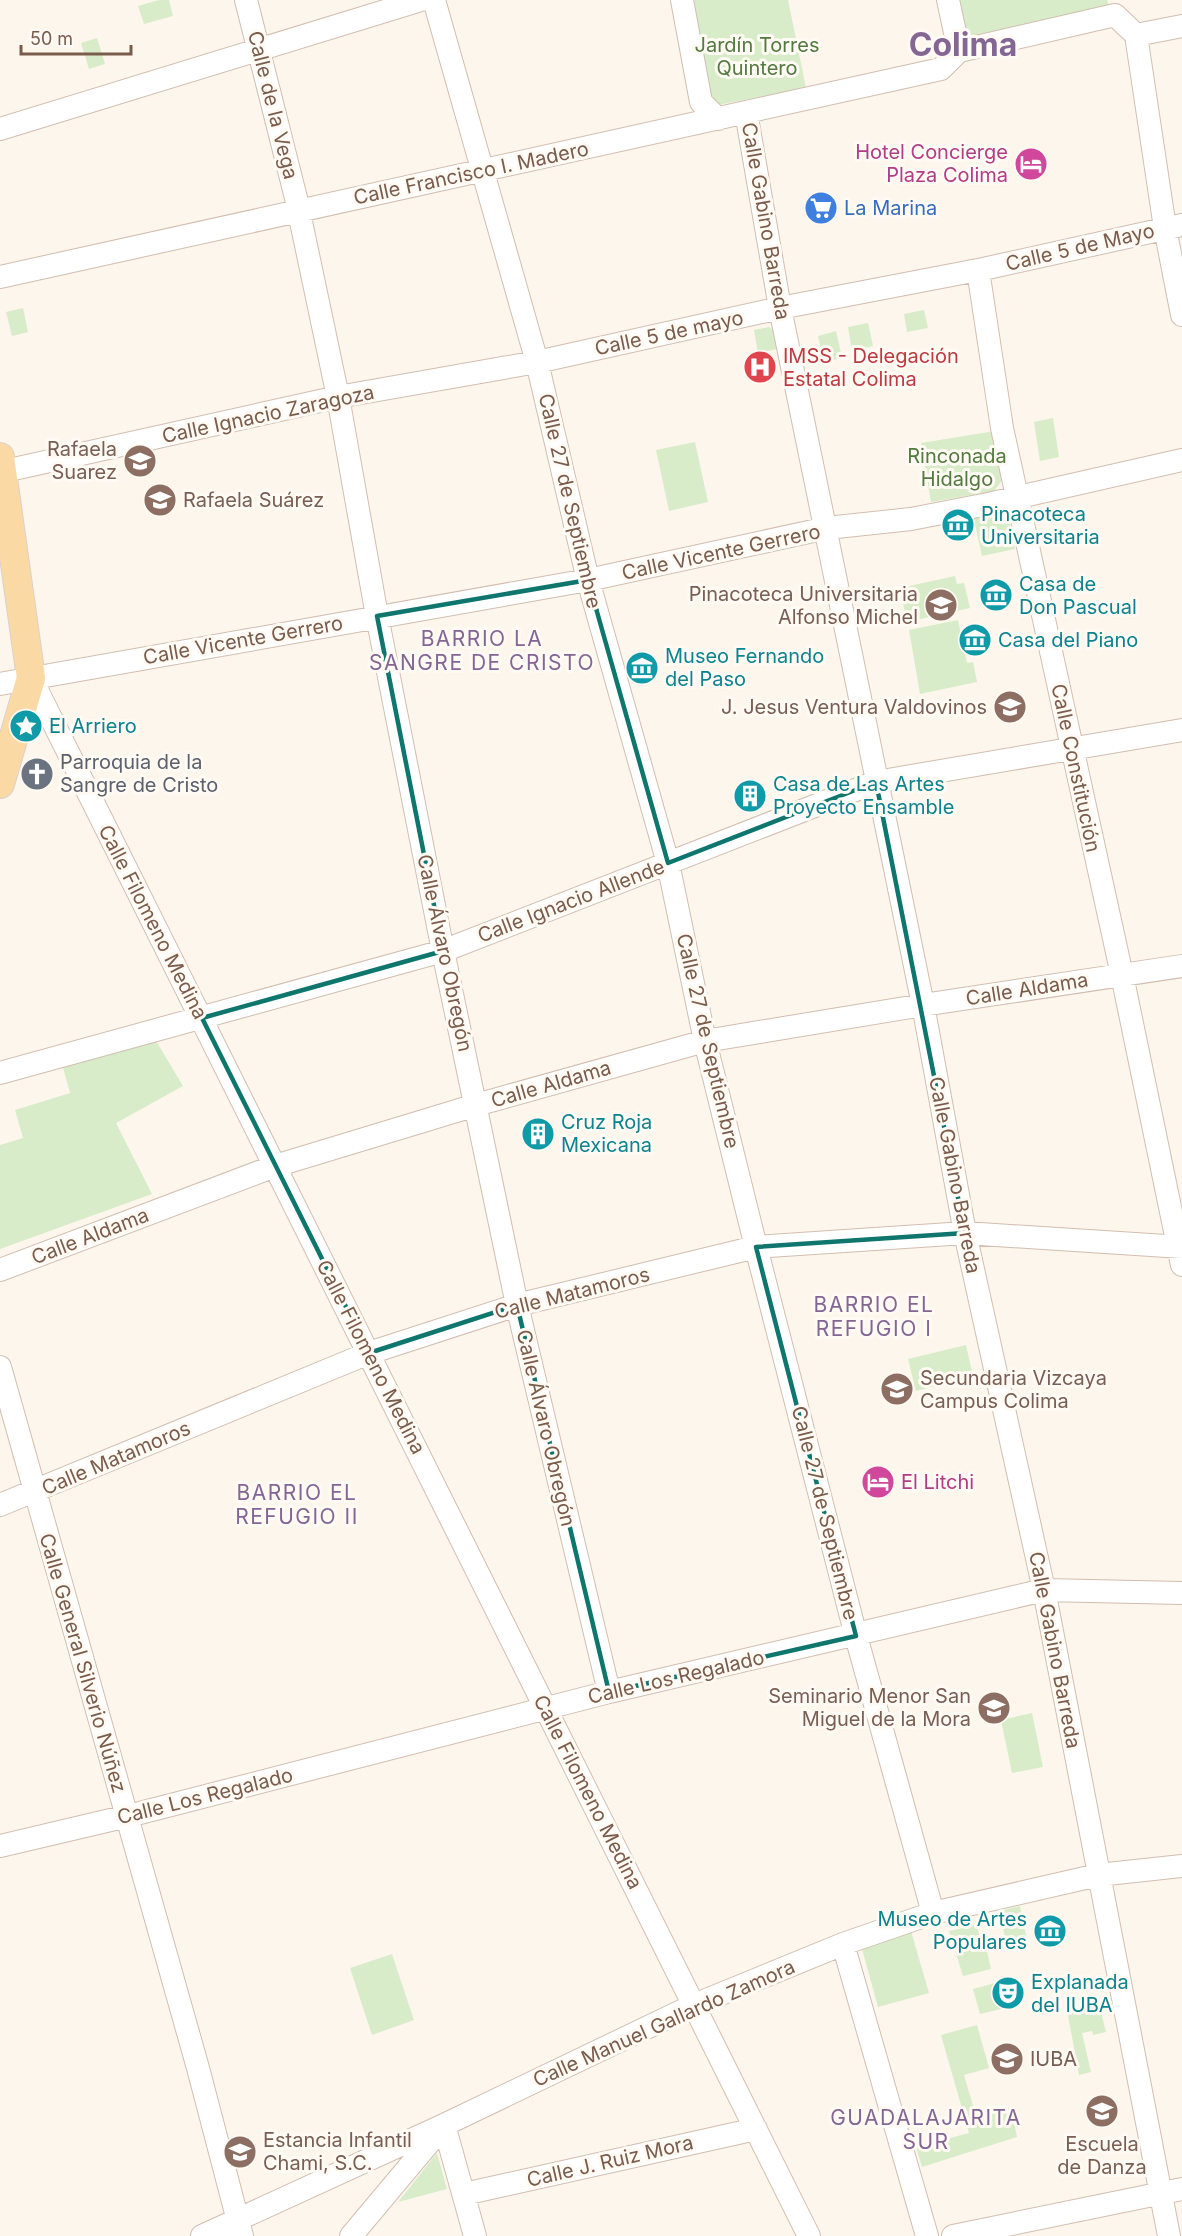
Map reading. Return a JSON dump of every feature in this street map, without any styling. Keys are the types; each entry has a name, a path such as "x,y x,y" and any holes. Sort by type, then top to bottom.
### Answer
{"main road":[{"name":"Calle Filomeno Medina","path":"1,467 31,678"},
{"path":"0,784 31,678"}],"street":[{"name":"Calle de la Vega","path":"246,0 299,211"},
{"path":"0,129 421,0"},
{"name":"Calle 27 de Septiembre","path":"434,0 537,362 588,580 668,863 705,1041 756,1247 856,1636 933,1912"},
{"path":"682,0 701,102 718,119"},
{"path":"948,0 959,51 1114,8 1136,35 1173,226 1182,315"},
{"path":"1136,35 1182,26"},
{"name":"Calle Francisco I. Madero","path":"0,277 941,69 959,51"},
{"name":"Calle Gabino Barreda","path":"746,112 780,308 827,528 876,782 923,1005 965,1233 1044,1590 1098,1875 1171,2191 1169,2236"},
{"name":"Calle Álvaro Obregón","path":"299,211 338,398 377,616 443,951 517,1305 609,1692"},
{"name":"Calle 5 de Mayo","path":"978,270 1173,226"},
{"name":"Calle 5 de mayo","path":"537,362 780,308 978,270"},
{"name":"Calle Constitución","path":"978,270 1002,429 1122,975 1180,1253"},
{"name":"Calle Ignacio Zaragoza","path":"1,467 338,398 537,362"},
{"name":"Calle Vicente Gerrero","path":"0,684 588,580 827,528 911,519 1182,460"},
{"name":"Calle Filomeno Medina","path":"31,678 809,2236"},
{"name":"Calle Ignacio Allende","path":"0,1073 443,951 876,782 1182,730"},
{"name":"Calle Aldama","path":"0,1270 275,1166 476,1105 705,1041 1182,966"},
{"name":"Calle Matamoros","path":"0,1506 369,1353 517,1305 756,1247 965,1233 1180,1253"},
{"name":"Calle General Silverio Núñez","path":"0,1367 198,2068 239,2228"},
{"name":"Calle Los Regalado","path":"0,1846 126,1817 609,1692 856,1636 1044,1590 1182,1593"},
{"name":"Calle Manuel Gallardo Zamora","path":"202,2236 239,2228 444,2125 694,2005 843,1944 933,1912 1098,1875 1182,1866"},
{"path":"843,1944 927,2236"},
{"path":"444,2125 476,2236"},
{"path":"351,2236 444,2125"},
{"name":"Calle J. Ruiz Mora","path":"464,2194 756,2129"},
{"path":"953,2236 998,2232 1171,2191"}],"highlighted area":[{"path":"588,580 668,863 876,782 965,1233 756,1247 856,1636 609,1692 517,1305 369,1353 202,1018 443,951 377,616"}],"green space":[{"path":"159,0 169,0 173,16 144,24 138,6"},
{"name":"Jardín Torres Quintero","path":"686,0 788,0 806,88 718,105 710,102"},
{"path":"955,0 1107,0 1109,6 966,40"},
{"path":"97,38 105,64 89,69 81,43"},
{"path":"23,308 28,332 12,336 6,312"},
{"path":"924,310 928,328 907,332 904,314"},
{"path":"868,323 873,346 852,351 848,327"},
{"path":"769,327 779,335 782,348 758,353 754,330"},
{"path":"836,331 842,358 824,362 818,336"},
{"path":"1053,418 1059,457 1040,461 1034,422"},
{"name":"Rinconada Hidalgo","path":"995,431 1003,479 994,491 931,502 921,443"},
{"path":"695,442 708,502 669,511 656,450"},
{"path":"1007,508 1015,549 982,556 973,515"},
{"path":"955,576 957,584 964,583 970,608 907,622 900,588"},
{"path":"958,620 967,663 973,662 977,682 920,694 909,630"},
{"path":"155,1039 183,1086 116,1123 152,1194 0,1249 0,1145 23,1138 15,1110 70,1093 62,1064"},
{"path":"966,1345 973,1376 916,1391 908,1359"},
{"path":"1032,1713 1043,1767 1012,1773 1001,1720"},
{"path":"1020,1906 1027,1941 1007,1946 999,1911"},
{"path":"977,1925 983,1952 987,1951 991,1969 963,1976 949,1931"},
{"path":"911,1931 929,1993 878,2007 862,1949"},
{"path":"392,1954 414,2020 372,2035 350,1968"},
{"path":"995,1983 1001,2009 980,2014 973,1989"},
{"path":"1099,2004 1106,2032 1093,2035 1092,2031 1082,2033 1091,2072 1079,2075 1067,2010"},
{"path":"977,2025 989,2068 964,2075 976,2116 1011,2107 1017,2137 922,2167 916,2147 969,2133 941,2035"},
{"path":"437,2153 447,2189 398,2202"}],"place":[{"name":"Hotel Concierge Plaza Colima","path":"1031,164"},
{"name":"La Marina","path":"821,208"},
{"name":"IMSS - Delegación Estatal Colima","path":"760,367"},
{"name":"Rafaela Suarez","path":"140,461"},
{"name":"Rafaela Suárez","path":"160,500"},
{"name":"Pinacoteca Universitaria","path":"958,525"},
{"name":"Casa de Don Pascual","path":"996,595"},
{"name":"Pinacoteca Universitaria Alfonso Michel","path":"941,605"},
{"name":"Casa del Piano","path":"975,640"},
{"name":"Museo Fernando del Paso","path":"642,668"},
{"name":"J. Jesus Ventura Valdovinos","path":"1010,707"},
{"name":"El Arriero","path":"26,726"},
{"name":"Parroquia de la Sangre de Cristo","path":"37,774"},
{"name":"Casa de Las Artes Proyecto Ensamble","path":"750,796"},
{"name":"Cruz Roja Mexicana","path":"538,1134"},
{"name":"Secundaria Vizcaya Campus Colima","path":"897,1389"},
{"name":"El Litchi","path":"878,1482"},
{"name":"Seminario Menor San Miguel de la Mora","path":"994,1708"},
{"name":"Museo de Artes Populares","path":"1050,1931"},
{"name":"Explanada del IUBA","path":"1008,1993"},
{"name":"IUBA","path":"1007,2059"},
{"name":"Escuela de Danza","path":"1102,2111"},
{"name":"Estancia Infantil Chami, S.C.","path":"240,2152"}],"district":[{"name":"Colima","path":"963,44"},
{"name":"BARRIO LA SANGRE DE CRISTO","path":"482,650"},
{"name":"BARRIO EL REFUGIO I","path":"874,1316"},
{"name":"BARRIO EL REFUGIO II","path":"297,1504"},
{"name":"GUADALAJARITA SUR","path":"926,2129"}]}
